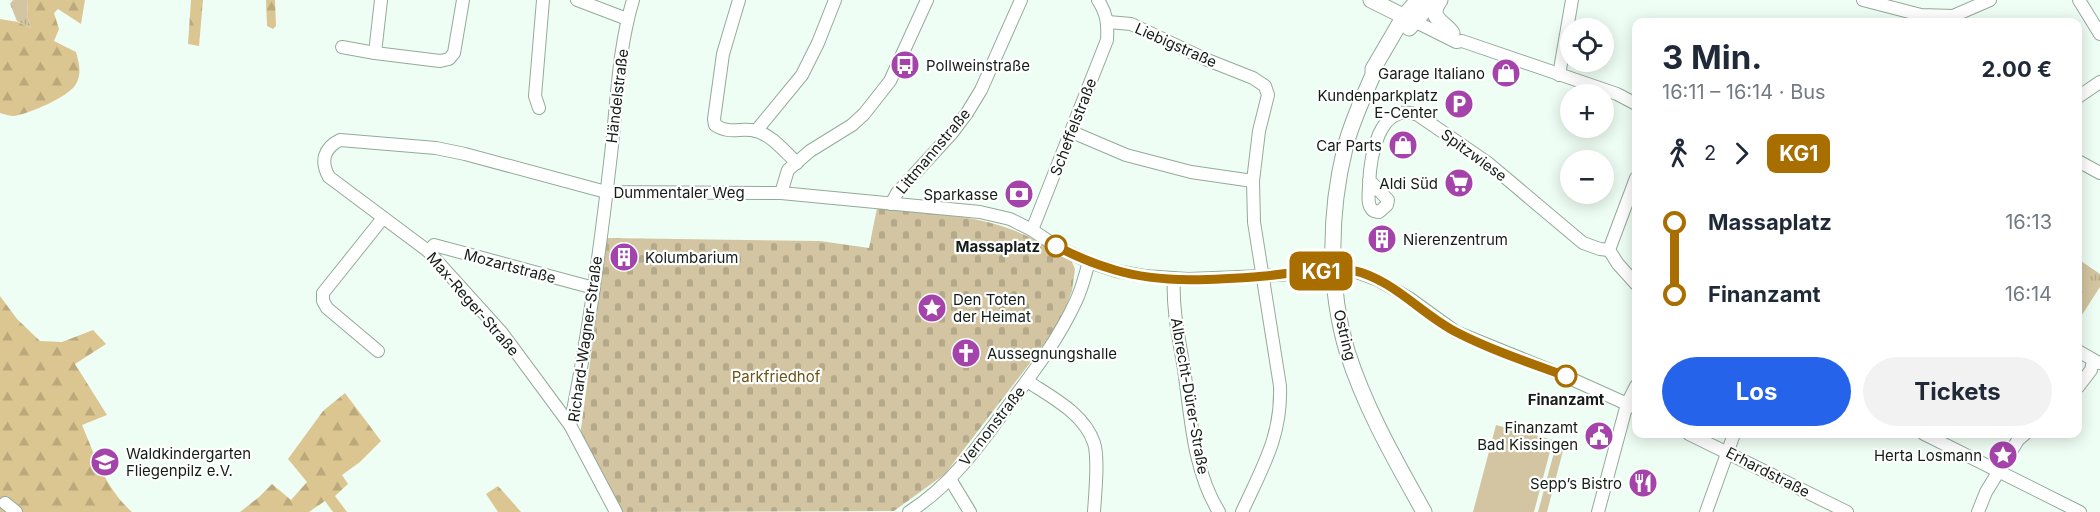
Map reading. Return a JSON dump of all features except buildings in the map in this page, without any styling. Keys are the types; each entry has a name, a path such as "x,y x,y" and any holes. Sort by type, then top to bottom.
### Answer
{"main road":[{"path":"1371,0 1413,12"},
{"path":"1389,0 1413,12"},
{"name":"Ostring","path":"1424,512 1389,449 1359,386 1344,338 1333,270 1335,204 1345,147 1373,75 1373,69 1413,12 1434,0"},
{"path":"1440,0 1435,7 1436,15 1440,22 1457,37"}],"street":[{"path":"375,54 381,0"},
{"path":"342,47 375,54 440,61 449,59 456,49 463,0"},
{"path":"538,108 534,96 543,0"},
{"path":"576,0 627,19"},
{"name":"Händelstraße","path":"606,192 616,87 627,19 633,0"},
{"path":"739,0 723,54 715,125 724,131 756,130 768,136 797,163"},
{"path":"756,130 802,75 835,0"},
{"path":"781,193 788,170 810,151 852,125 871,106 890,81 927,0"},
{"name":"Littmannstraße","path":"891,204 897,193 952,133 972,106 1021,0"},
{"path":"1098,0 1105,11 1108,22"},
{"path":"1559,75 1572,0"},
{"path":"1863,0 1921,15 1953,16 1990,0"},
{"path":"2079,0 2100,34"},
{"path":"1413,12 1457,37 1617,94 1632,102"},
{"name":"Liebigstraße","path":"1108,22 1131,24 1205,60 1252,78 1265,86 1268,95 1258,131 1253,181"},
{"name":"Scheffelstraße","path":"1032,230 1107,40 1108,22"},
{"path":"2082,94 2100,82"},
{"name":"Spitzwiese","path":"1369,180 1371,155 1382,130 1396,114 1410,112 1488,163 1583,243 1609,250"},
{"path":"1072,132 1126,155 1191,172 1253,181 1254,222 1281,404 1274,440 1242,512"},
{"name":"Dummentaler Weg","path":"330,145 340,140 435,148 606,192 781,193 980,212 1010,219 1032,230"},
{"name":"Max-Reger-Straße","path":"330,145 324,156 324,168 329,177 428,251 502,333 570,425"},
{"path":"2082,163 2100,173"},
{"path":"1632,189 1609,250 1632,280"},
{"name":"Richard-Wagner-Straße","path":"606,192 594,288 570,425 616,512"},
{"path":"378,351 327,308 323,301 323,293 383,218"},
{"path":"1032,230 1056,246 1089,262 1117,271 1174,278 1263,276 1351,270 1378,280 1456,332 1566,376 1632,406 1598,512"},
{"name":"Mozartstraße","path":"428,251 434,245 594,288"},
{"name":"Vernonstraße","path":"909,512 930,499 950,479 981,444 1027,381 1057,338 1077,300 1089,262"},
{"name":"Albrecht-Dürer-Straße","path":"1174,278 1175,311 1199,463 1211,500 1218,512"},
{"path":"2082,353 2097,362 2082,382"},
{"path":"1027,381 1072,411 1086,426 1094,444 1094,512"},
{"name":"Erhardstraße","path":"1697,438 1846,512"},
{"path":"1706,512 1732,438"},
{"path":"1932,438 2080,512"},
{"path":"1978,512 1981,501 2017,438"},
{"path":"950,479 970,512"},
{"path":"5,503 16,512"}],"green space":[{"path":"13,0 28,0 27,15 31,28 17,21 10,4"},
{"path":"28,0 85,0 81,24 58,9 54,13 59,29 54,41 76,52 79,76 72,89 57,99 29,112 11,116 0,113 0,19 18,22 31,28 27,15"},
{"path":"191,0 203,0 199,46 188,44"},
{"path":"266,0 275,0 276,26 273,29 267,26"},
{"name":"Parkfriedhof","path":"877,208 963,217 997,225 1027,236 1067,257 1075,269 1072,291 1062,317 1046,342 945,474 894,511 620,512 580,436 607,238 820,241 869,248"},
{"path":"2082,262 2100,274 2100,287 2082,315"},
{"path":"0,296 17,319 40,341 62,342 93,330 106,344 75,364 107,415 82,425 108,483 132,512 0,512"},
{"path":"345,393 381,441 360,462 342,475 348,484 335,496 347,512 333,512 325,501 309,512 240,512 272,484 291,500 307,482 288,459 323,411"},
{"path":"1496,425 1553,440 1534,512 1473,512"},
{"path":"1556,445 1564,447 1547,512 1538,512"},
{"path":"498,486 521,512 498,512 486,494"}],"bus line":[{"name":"KG1","path":"1056,246 1089,262 1117,271 1144,276 1188,279 1351,270 1378,280 1456,332 1566,376"}],"place":[{"name":"Pollweinstraße","path":"905,65"},
{"name":"Garage Italiano","path":"1506,73"},
{"name":"Kundenparkplatz E-Center","path":"1459,104"},
{"name":"Car Parts","path":"1403,145"},
{"name":"Aldi Süd","path":"1459,183"},
{"name":"Sparkasse","path":"1019,194"},
{"name":"Nierenzentrum","path":"1382,239"},
{"name":"Massaplatz","path":"1056,246"},
{"name":"Kolumbarium","path":"624,257"},
{"name":"Den Toten der Heimat","path":"932,308"},
{"name":"Aussegnungshalle","path":"966,353"},
{"name":"Finanzamt","path":"1566,376"},
{"name":"Finanzamt Bad Kissingen","path":"1599,436"},
{"name":"Herta Losmann","path":"2003,455"},
{"name":"Waldkindergarten Fliegenpilz e.V.","path":"105,462"},
{"name":"Sepp’s Bistro","path":"1643,483"}]}
